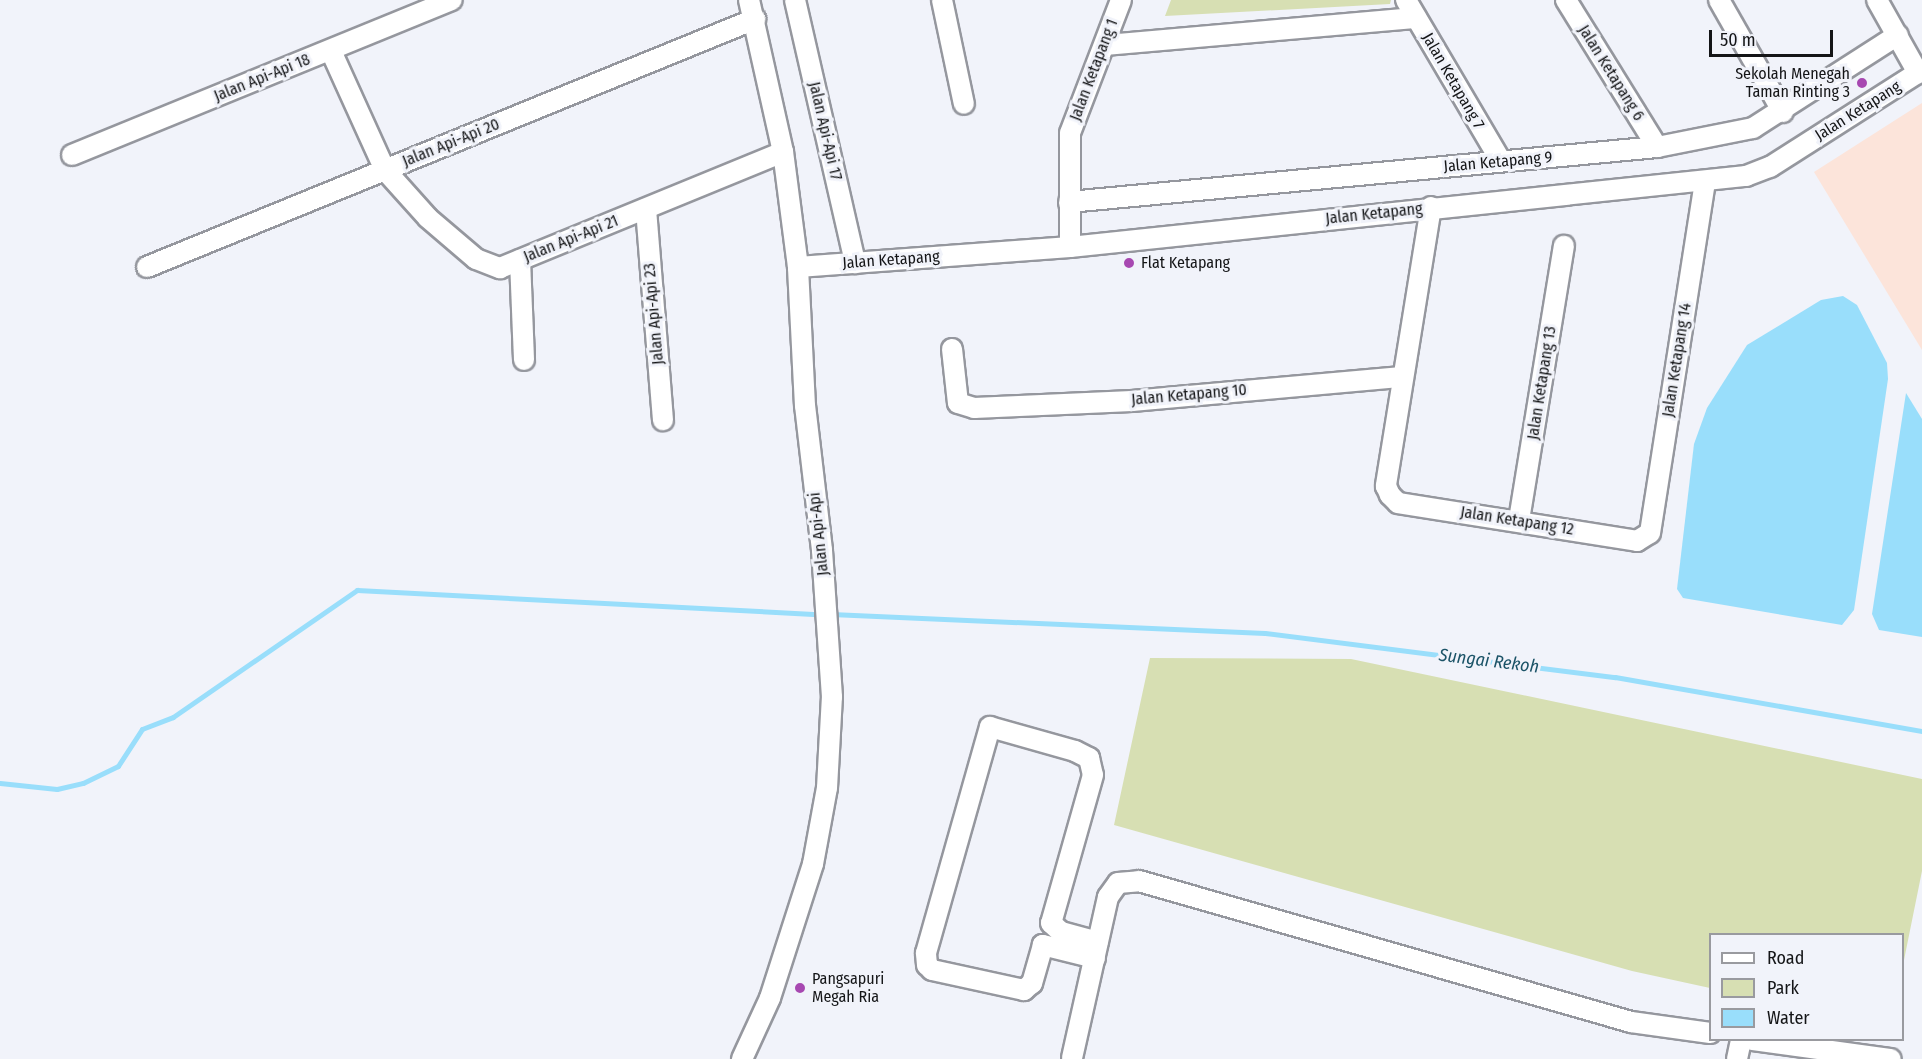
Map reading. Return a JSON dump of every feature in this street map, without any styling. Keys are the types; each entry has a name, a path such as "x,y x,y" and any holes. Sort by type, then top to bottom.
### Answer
{"street":[{"name":"Jalan Api-Api 18","path":"72,155 452,0"},
{"name":"Jalan Api-Api","path":"743,1059 770,998 813,864 827,789 832,697 822,550 805,406 798,267 783,152 749,0"},
{"name":"Jalan Api-Api 17","path":"795,0 855,263"},
{"path":"942,0 964,104"},
{"name":"Jalan Ketapang 1","path":"1070,247 1070,133 1106,45 1121,0"},
{"name":"Jalan Ketapang 7","path":"1406,0 1501,161"},
{"name":"Jalan Ketapang 6","path":"1566,0 1657,147"},
{"path":"1719,0 1783,112"},
{"path":"1877,0 1920,71"},
{"path":"1106,45 1416,18"},
{"name":"Jalan Api-Api 20","path":"147,267 755,19"},
{"name":"Jalan Ketapang 9","path":"1069,202 1657,147 1753,128 1783,112 1898,35"},
{"name":"Jalan Api-Api 21","path":"331,51 385,170 428,218 476,259 500,268 783,152"},
{"name":"Jalan Ketapang","path":"798,267 1070,247 1431,207 1705,182 1746,176 1770,167 1920,71"},
{"name":"Jalan Ketapang 14","path":"1646,537 1650,533 1705,182"},
{"path":"1402,377 1431,207"},
{"name":"Jalan Api-Api 23","path":"646,208 663,420"},
{"name":"Jalan Ketapang 13","path":"1519,520 1564,246"},
{"path":"520,260 524,360"},
{"name":"Jalan Ketapang 10","path":"952,350 958,403 974,408 1131,401 1402,377"},
{"name":"Jalan Ketapang 12","path":"1402,377 1386,486 1390,495 1398,503 1519,520 1637,541 1646,537"},
{"path":"990,728 1075,751 1089,758 1093,775 1052,923 1061,932 1096,950 1043,945 1032,983 1024,990 932,970 927,965 926,953 990,728"},
{"path":"1072,1058 1096,950 1113,890 1118,884 1139,881 1631,1022 1709,1034"},
{"path":"1737,1059 1742,1041"},
{"path":"1759,1041 1891,1059"}],"shaded area":[{"path":"1922,103 1922,350 1814,172"}],"green space":[{"path":"1171,0 1391,0 1390,4 1165,16"},
{"path":"1150,658 1351,659 1922,779 1922,871 1904,960 1904,933 1709,933 1709,988 1632,971 1114,825"}],"water":[{"path":"1843,296 1857,305 1887,363 1888,379 1854,610 1842,625 1683,598 1677,589 1694,444 1707,408 1747,345 1821,300"},
{"path":"1906,393 1922,419 1922,637 1879,630 1872,614"}],"waterway":[{"path":"0,783 57,789 83,783 118,766 142,729 173,717 357,590 822,614"},
{"name":"Sungai Rekoh","path":"831,614 1265,633 1615,677 1922,731"}],"place":[{"name":"Sekolah Menegah Taman Rinting 3","path":"1862,83"},
{"name":"Flat Ketapang","path":"1129,263"},
{"name":"Pangsapuri Megah Ria","path":"800,988"}]}
